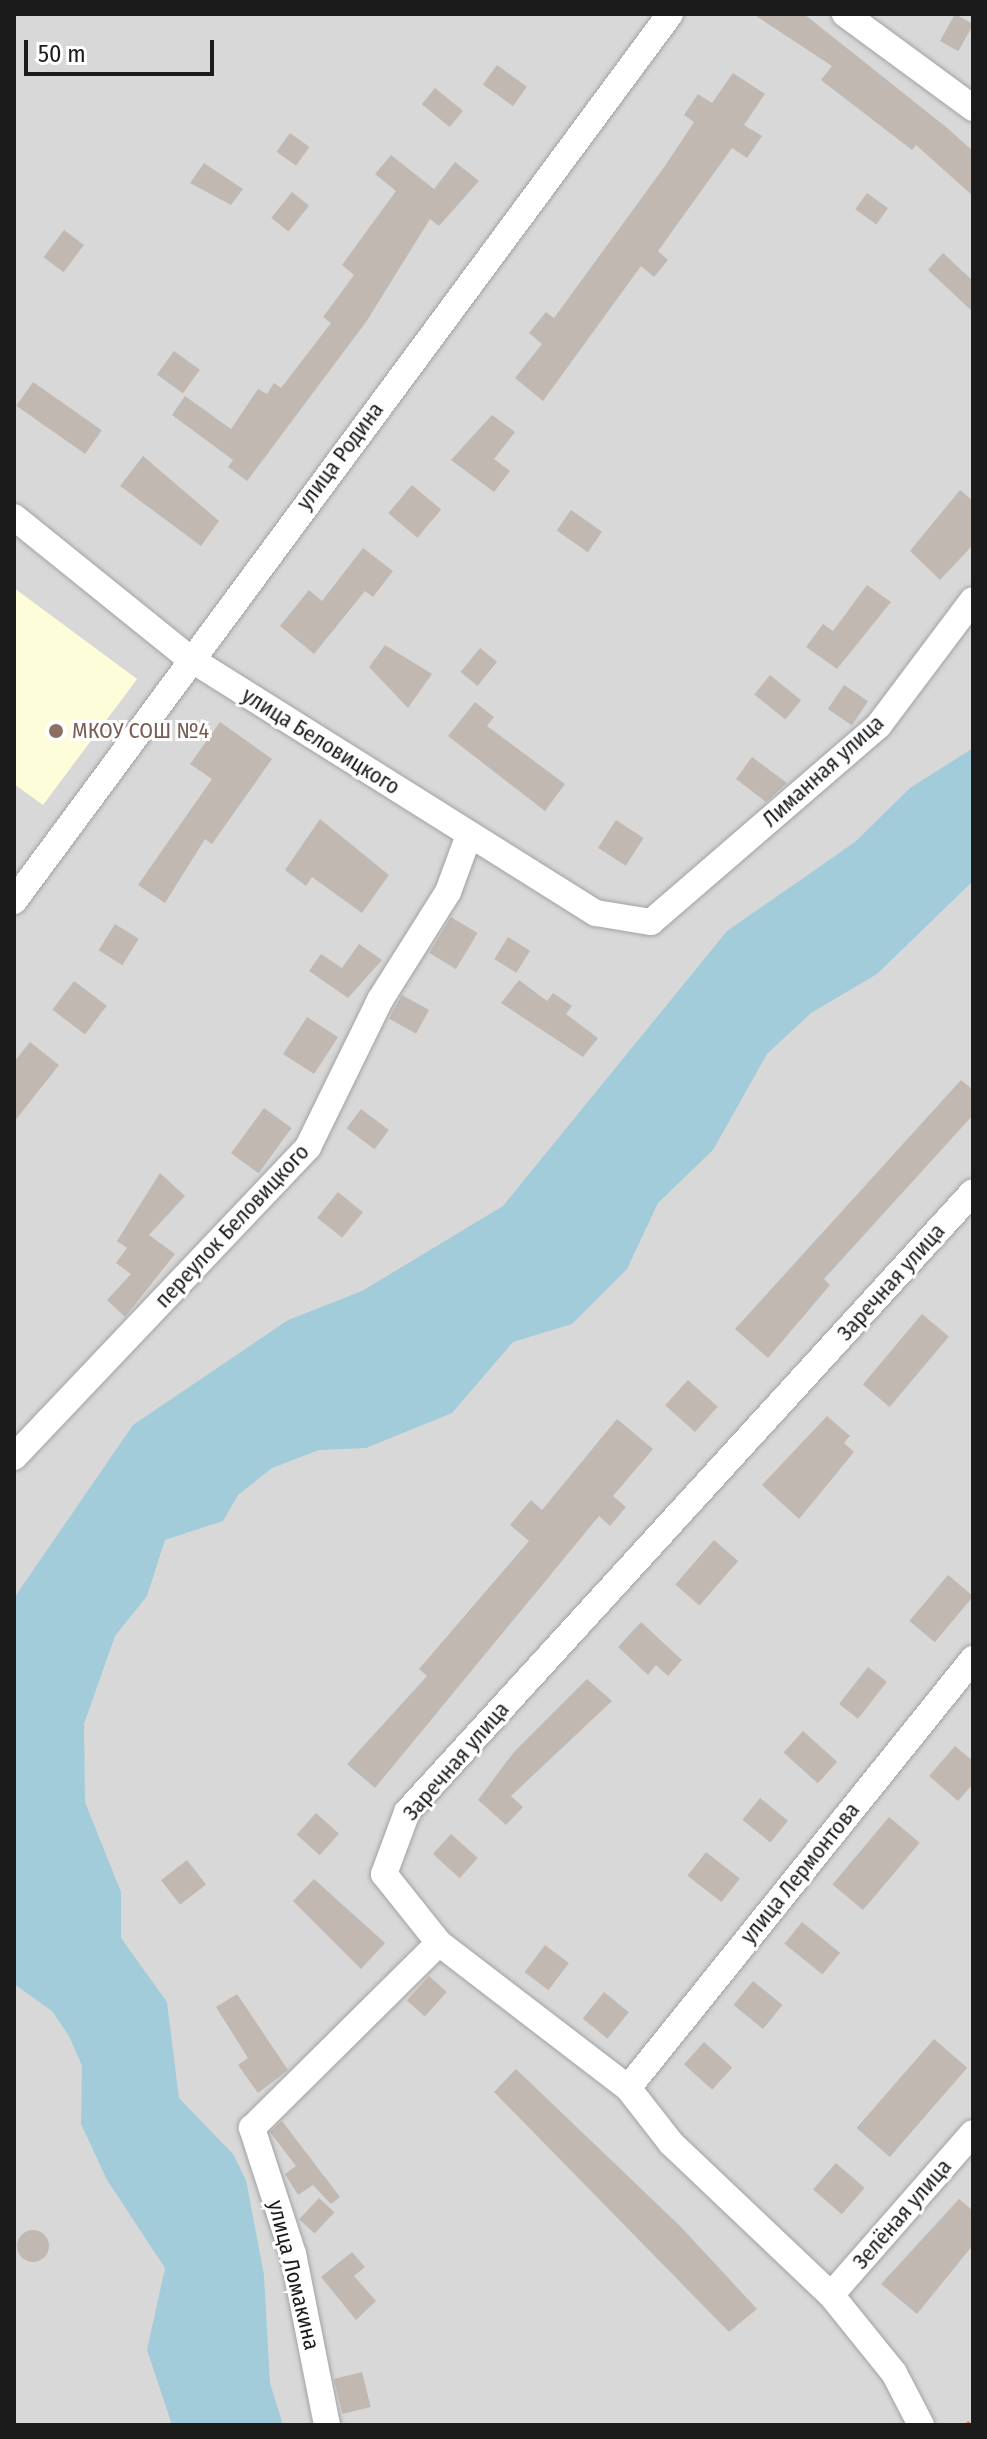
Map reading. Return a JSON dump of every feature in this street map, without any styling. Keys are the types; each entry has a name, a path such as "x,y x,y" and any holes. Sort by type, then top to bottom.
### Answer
{"street":[{"name":"улица Родина","path":"14,901 189,658 670,14"},
{"path":"845,14 973,108"},
{"name":"улица Беловицкого","path":"14,517 189,658 596,913 651,922"},
{"name":"Лиманная улица","path":"651,922 879,725 973,600"},
{"name":"переулок Беловицкого","path":"14,1457 308,1147 380,1000 448,892 469,835"},
{"name":"Заречная улица","path":"921,2425 894,2373 831,2295 671,2143 628,2088 439,1943 384,1874 407,1812 973,1192"},
{"name":"улица Лермонтова","path":"628,2088 973,1659"},
{"name":"улица Ломакина","path":"327,2425 293,2254 252,2128 439,1943"},
{"name":"Зелёная улица","path":"831,2295 973,2133"}],"path":[{"path":"967,2425 973,2419"}],"shaded area":[{"path":"14,14 973,14 973,2425 14,2425"},
{"name":"МКОУ СОШ №4","path":"14,588 137,679 43,805 14,784"}],"water":[{"path":"973,748 973,881 877,974 811,1013 767,1054 713,1150 658,1203 627,1269 572,1324 513,1342 452,1413 366,1448 319,1450 272,1468 238,1495 223,1521 165,1540 147,1596 115,1636 84,1724 85,1802 121,1892 121,1938 167,2002 179,2098 233,2154 246,2180 264,2275 270,2383 283,2425 172,2425 147,2350 165,2268 107,2180 81,2124 82,2066 69,2036 52,2011 14,1984 14,1598 133,1425 288,1320 362,1291 503,1206 727,931 855,842 910,788"}],"building":[{"path":"753,14 804,14 946,127 973,151 973,196 916,145 912,150 821,80 832,66"},
{"path":"955,14 973,24 958,51 940,41"},
{"path":"497,65 527,87 513,106 483,84"},
{"path":"733,73 765,94 744,125 762,136 747,158 732,148 658,251 668,260 654,277 641,266 543,401 515,378 542,344 529,333 546,312 554,318 665,166 694,122 684,115 698,94 712,103"},
{"path":"435,88 463,111 450,127 422,104"},
{"path":"290,133 309,147 296,166 276,152"},
{"path":"391,155 434,189 455,162 479,181 439,226 430,219 366,322 247,481 228,467 233,460 172,415 185,396 231,429 258,389 267,394 274,383 281,388 331,323 323,317 354,275 342,265 396,191 375,174"},
{"path":"204,163 243,189 231,205 190,183"},
{"path":"292,192 309,206 288,231 271,218"},
{"path":"867,193 888,208 876,224 855,209"},
{"path":"64,230 84,245 64,272 44,257"},
{"path":"943,253 973,281 973,312 928,270"},
{"path":"174,351 200,370 183,393 157,374"},
{"path":"33,382 102,430 85,454 16,406"},
{"path":"492,415 515,432 494,459 510,471 494,492 451,460"},
{"path":"143,456 219,521 201,546 120,486"},
{"path":"412,485 441,509 417,538 388,513"},
{"path":"960,490 973,501 973,545 940,580 910,551"},
{"path":"571,510 602,532 588,552 557,530"},
{"path":"363,548 393,571 373,597 365,591 314,654 280,626 309,590 322,601"},
{"path":"867,585 891,602 837,669 806,647 823,624 833,631"},
{"path":"385,645 432,674 408,708 369,667"},
{"path":"480,648 497,662 478,686 460,672"},
{"path":"770,675 801,700 785,720 754,694"},
{"path":"844,685 868,701 852,725 828,709"},
{"path":"475,702 494,717 487,726 565,784 545,811 448,736"},
{"path":"220,722 272,759 212,844 205,839 165,903 138,885 212,779 190,764"},
{"path":"752,757 787,783 766,802 736,779"},
{"path":"320,819 389,875 362,913 312,877 306,886 285,870"},
{"path":"616,820 644,838 626,866 598,848"},
{"path":"451,917 478,933 456,969 429,953"},
{"path":"115,924 139,939 122,965 99,950"},
{"path":"508,937 530,951 516,973 494,959"},
{"path":"359,944 382,960 348,998 309,971 321,954 342,968"},
{"path":"519,980 547,1001 553,993 572,1006 566,1014 598,1038 583,1057 501,1003"},
{"path":"74,981 107,1006 85,1034 52,1010"},
{"path":"402,995 429,1010 416,1034 389,1019"},
{"path":"307,1017 338,1037 314,1074 283,1054"},
{"path":"30,1042 59,1065 14,1122 14,1062"},
{"path":"961,1080 973,1090 973,1115 824,1279 830,1285 768,1358 735,1329"},
{"path":"264,1108 292,1128 259,1173 231,1153"},
{"path":"361,1109 389,1130 375,1149 347,1128"},
{"path":"160,1173 185,1196 149,1235 175,1254 125,1317 107,1300 131,1274 116,1263 127,1248 117,1241"},
{"path":"338,1192 363,1212 342,1238 317,1218"},
{"path":"922,1314 949,1336 890,1407 863,1384"},
{"path":"688,1380 718,1407 695,1432 665,1405"},
{"path":"827,1416 850,1436 844,1443 854,1452 799,1519 762,1485"},
{"path":"617,1419 653,1449 613,1496 626,1507 610,1526 599,1516 375,1788 347,1764 427,1676 419,1669 529,1541 510,1525 531,1500 542,1510"},
{"path":"714,1540 738,1561 699,1606 675,1585"},
{"path":"948,1575 973,1597 935,1642 909,1621"},
{"path":"641,1622 682,1660 668,1676 656,1665 648,1675 618,1647"},
{"path":"868,1667 887,1682 858,1719 839,1704"},
{"path":"587,1679 612,1701 511,1796 523,1807 506,1825 478,1800 514,1752"},
{"path":"803,1731 837,1762 818,1783 784,1753"},
{"path":"955,1746 973,1761 973,1784 958,1801 929,1776"},
{"path":"760,1798 788,1821 770,1842 742,1820"},
{"path":"316,1813 339,1834 320,1855 297,1835"},
{"path":"889,1817 920,1843 863,1910 832,1884"},
{"path":"451,1834 478,1858 460,1878 433,1854"},
{"path":"706,1852 740,1878 721,1902 688,1876"},
{"path":"187,1860 206,1884 180,1905 161,1880"},
{"path":"314,1879 385,1943 361,1969 293,1901"},
{"path":"802,1922 840,1953 822,1975 784,1944"},
{"path":"545,1945 569,1963 548,1990 525,1972"},
{"path":"429,1976 447,1992 425,2017 407,2001"},
{"path":"753,1981 783,2005 763,2029 733,2005"},
{"path":"604,1992 629,2012 607,2039 583,2018"},
{"path":"237,1994 288,2070 258,2093 238,2065 248,2058 216,2007"},
{"path":"934,2039 967,2068 890,2157 857,2128"},
{"path":"704,2042 732,2067 712,2090 684,2064"},
{"path":"516,2069 680,2226 757,2309 729,2332 494,2092"},
{"path":"282,2121 340,2197 331,2204 313,2185 298,2195 285,2174 296,2166 270,2132"},
{"path":"836,2163 865,2188 842,2214 813,2189"},
{"path":"319,2198 334,2212 315,2234 299,2219"},
{"path":"959,2199 973,2211 973,2245 917,2314 881,2284"},
{"path":"33,2230 45,2234 49,2246 45,2258 33,2262 21,2258 17,2246 21,2234"},
{"path":"352,2252 365,2267 354,2276 376,2301 356,2320 321,2277"},
{"path":"362,2372 371,2407 343,2414 334,2379"}],"place":[{"name":"МКОУ СОШ №4","path":"56,731"}]}
